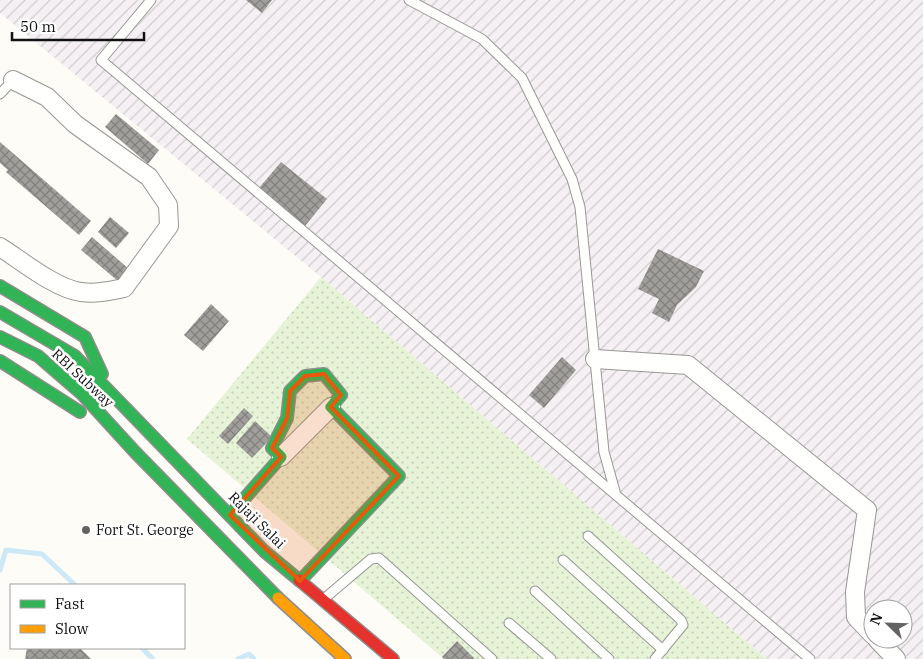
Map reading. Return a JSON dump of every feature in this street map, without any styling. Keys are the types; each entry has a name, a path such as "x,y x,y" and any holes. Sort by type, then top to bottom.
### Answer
{"main road":[{"path":"0,286 85,337 110,390"},
{"name":"RBI Subway","path":"0,312 75,356 110,390"},
{"name":"RBI Subway","path":"0,337 38,356 82,394 136,452"},
{"path":"0,361 56,395 136,452 296,616 345,659"},
{"path":"230,515 281,457 272,448 288,418 290,391 305,376 324,374 341,396 331,407 399,476 300,581"},
{"name":"Rajaji Salai","path":"110,390 264,551 393,659"}],"street":[{"path":"0,247 53,281 79,292 100,293 124,288 169,226 168,205 149,177 75,124 47,98 13,80"},
{"path":"595,359 688,365 867,510 855,592 856,617 863,624"},
{"path":"281,457 331,407"},
{"path":"886,649 896,659"}],"lane":[{"path":"151,0 101,60 810,659"},
{"path":"409,0 482,39 522,78 578,193 604,452 616,495"},
{"path":"0,94 13,80"},
{"path":"588,536 681,620 683,625 655,659"},
{"path":"323,600 371,558 379,558 492,659"},
{"path":"563,560 663,650"},
{"path":"535,591 609,659"},
{"path":"509,623 551,659"}],"highlighted area":[{"path":"324,374 341,395 331,407 399,476 300,581 230,515 281,457 272,448 287,418 290,391 305,376"}],"shaded area":[{"path":"0,0 923,0 923,659 767,659 321,277 0,13"}],"green space":[{"path":"321,277 767,659 444,659 187,439"}],"building":[{"path":"246,0 272,0 262,13"},
{"path":"116,114 159,150 148,164 105,127"},
{"path":"0,142 91,221 79,235 6,172 8,170 0,163"},
{"path":"281,162 327,199 305,226 259,188"},
{"path":"110,217 129,233 116,248 98,232"},
{"path":"92,237 129,269 118,281 81,250"},
{"path":"658,249 704,271 696,287 677,305 669,322 652,313 659,299 638,289"},
{"path":"211,304 229,321 203,351 184,335"},
{"path":"562,357 576,370 544,408 529,395"},
{"path":"244,408 253,416 228,444 219,436"},
{"path":"255,421 272,437 252,458 236,443"},
{"path":"457,641 475,659 444,659 442,657"},
{"path":"27,649 81,649 91,659 25,659"}],"waterway":[{"path":"0,570 6,550 42,554 74,584"},
{"path":"143,649 153,659"},
{"path":"238,659 249,654 254,659"}],"traffic: fast":[{"path":"0,286 85,337 102,374"},
{"path":"0,312 75,356 264,551 299,580"},
{"path":"0,337 38,356 82,394 135,452 278,598"},
{"path":"0,361 80,412"},
{"path":"230,515 281,457 272,448 287,418 290,391 305,376 324,374 341,395 331,407 399,476 300,581"}],"traffic: slow":[{"path":"278,598 345,659"}],"traffic: jam":[{"path":"299,580 393,659"}],"place":[{"name":"Fort St. George","path":"86,530"}]}
